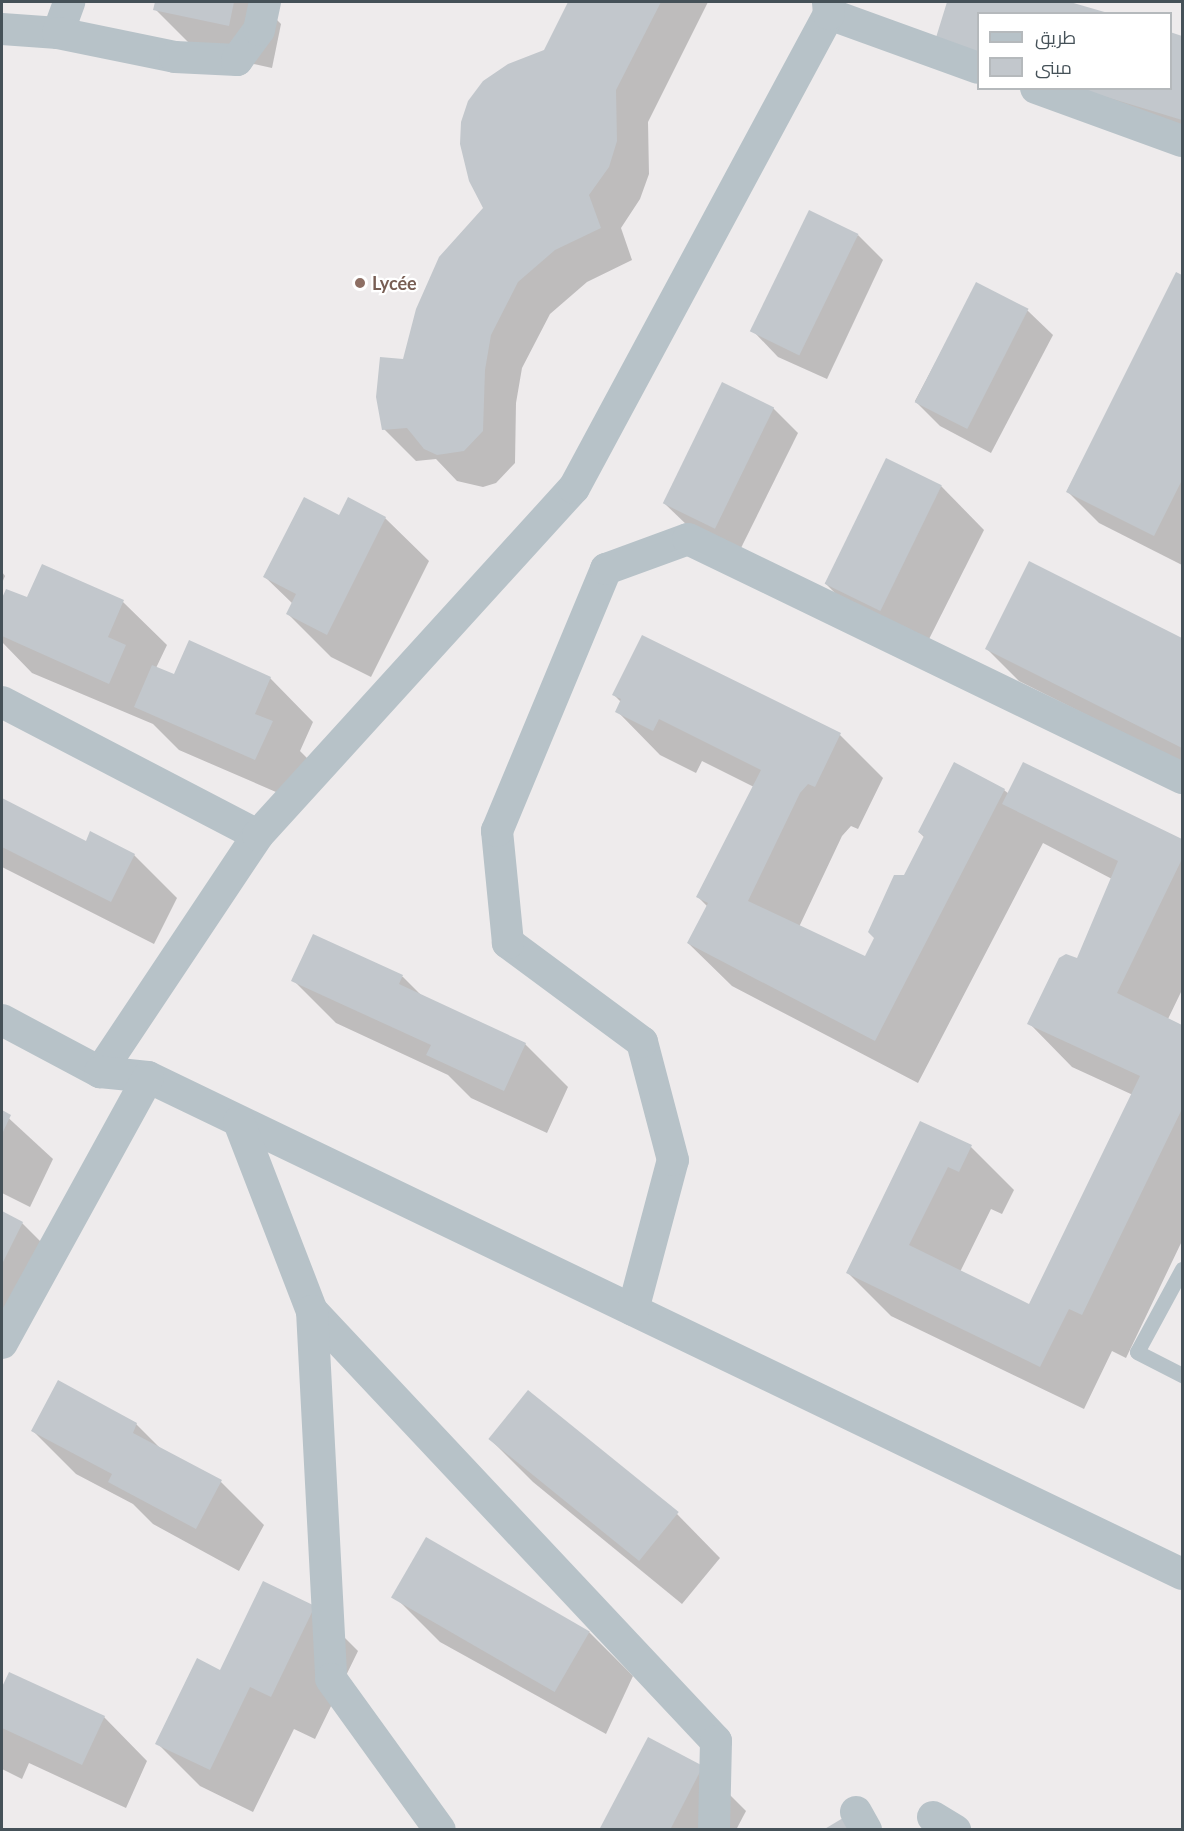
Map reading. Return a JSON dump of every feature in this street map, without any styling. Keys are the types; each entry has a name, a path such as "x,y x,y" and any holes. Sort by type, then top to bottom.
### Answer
{"street":[{"path":"58,33 69,2"},
{"path":"2,29 58,33 175,57 237,60 259,30 265,2"},
{"path":"100,1072 258,835 574,488 829,8 977,68"},
{"path":"1042,90 1182,141"},
{"path":"633,1310 673,1160 642,1042 508,943 496,831 606,569 688,539 1182,778"},
{"path":"2,702 258,835"},
{"path":"2,1020 100,1072 148,1077 1182,1574"},
{"path":"2,1343 148,1077"},
{"path":"239,1122 312,1311 331,1679 440,1830"},
{"path":"312,1311 716,1741 714,1830"}],"lane":[{"path":"1182,1269 1137,1352 1182,1375"}],"building":[{"path":"155,2 234,2 229,26 153,10"},
{"path":"568,2 661,2 616,90 617,141 609,167 589,195 601,228 555,250 518,282 491,335 485,370 483,431 464,451 437,455 424,449 407,428 382,430 376,397 380,357 403,359 416,309 439,257 483,208 469,181 460,144 461,122 468,101 483,81 508,64 544,50"},
{"path":"947,2 1070,2 1105,12 977,12 977,58 934,44"},
{"path":"1172,33 1182,36 1182,120 1083,90 1172,90"},
{"path":"809,210 858,234 799,355 750,331"},
{"path":"1176,272 1182,275 1182,480 1154,536 1066,492"},
{"path":"976,282 1029,309 967,429 915,402"},
{"path":"722,382 774,407 715,529 663,503"},
{"path":"886,458 942,485 880,611 825,584"},
{"path":"304,497 339,515 348,497 386,517 327,635 286,614 296,594 263,577"},
{"path":"1029,561 1182,638 1182,748 985,649"},
{"path":"42,564 124,600 108,637 126,645 109,684 2,636 2,598 6,589 27,597"},
{"path":"642,635 841,733 815,787 808,784 800,793 748,901 865,956 874,938 868,932 894,875 904,875 924,836 918,832 954,762 1005,789 875,1041 687,943 708,903 696,897 761,770 659,719 653,731 615,712 621,699 612,695"},
{"path":"189,640 271,677 255,714 273,721 255,760 134,707 152,665 174,674"},
{"path":"1023,762 1182,839 1182,859 1117,993 1182,1025 1182,1109 1082,1315 1069,1309 1040,1367 846,1273 920,1121 972,1145 959,1172 948,1167 909,1245 1029,1304 1140,1076 1027,1024 1059,958 1066,954 1077,958 1118,861 1002,804"},
{"path":"2,798 86,841 90,831 135,854 111,902 2,847"},
{"path":"313,934 403,975 399,984 526,1043 504,1091 426,1055 431,1045 291,981"},
{"path":"2,1110 11,1115 2,1134"},
{"path":"2,1211 23,1222 2,1264"},
{"path":"58,1380 137,1423 133,1433 222,1480 196,1529 108,1482 112,1474 31,1431"},
{"path":"528,1390 679,1512 639,1561 488,1439"},
{"path":"426,1537 590,1632 555,1692 391,1598"},
{"path":"263,1581 315,1606 271,1697 250,1687 210,1770 155,1744 197,1658 220,1670"},
{"path":"9,1672 105,1716 82,1765 2,1728 2,1687"},
{"path":"648,1737 703,1766 670,1830 599,1830"},
{"path":"848,1815 856,1830 823,1830"}],"place":[{"name":"Lycée","path":"360,283"}]}
